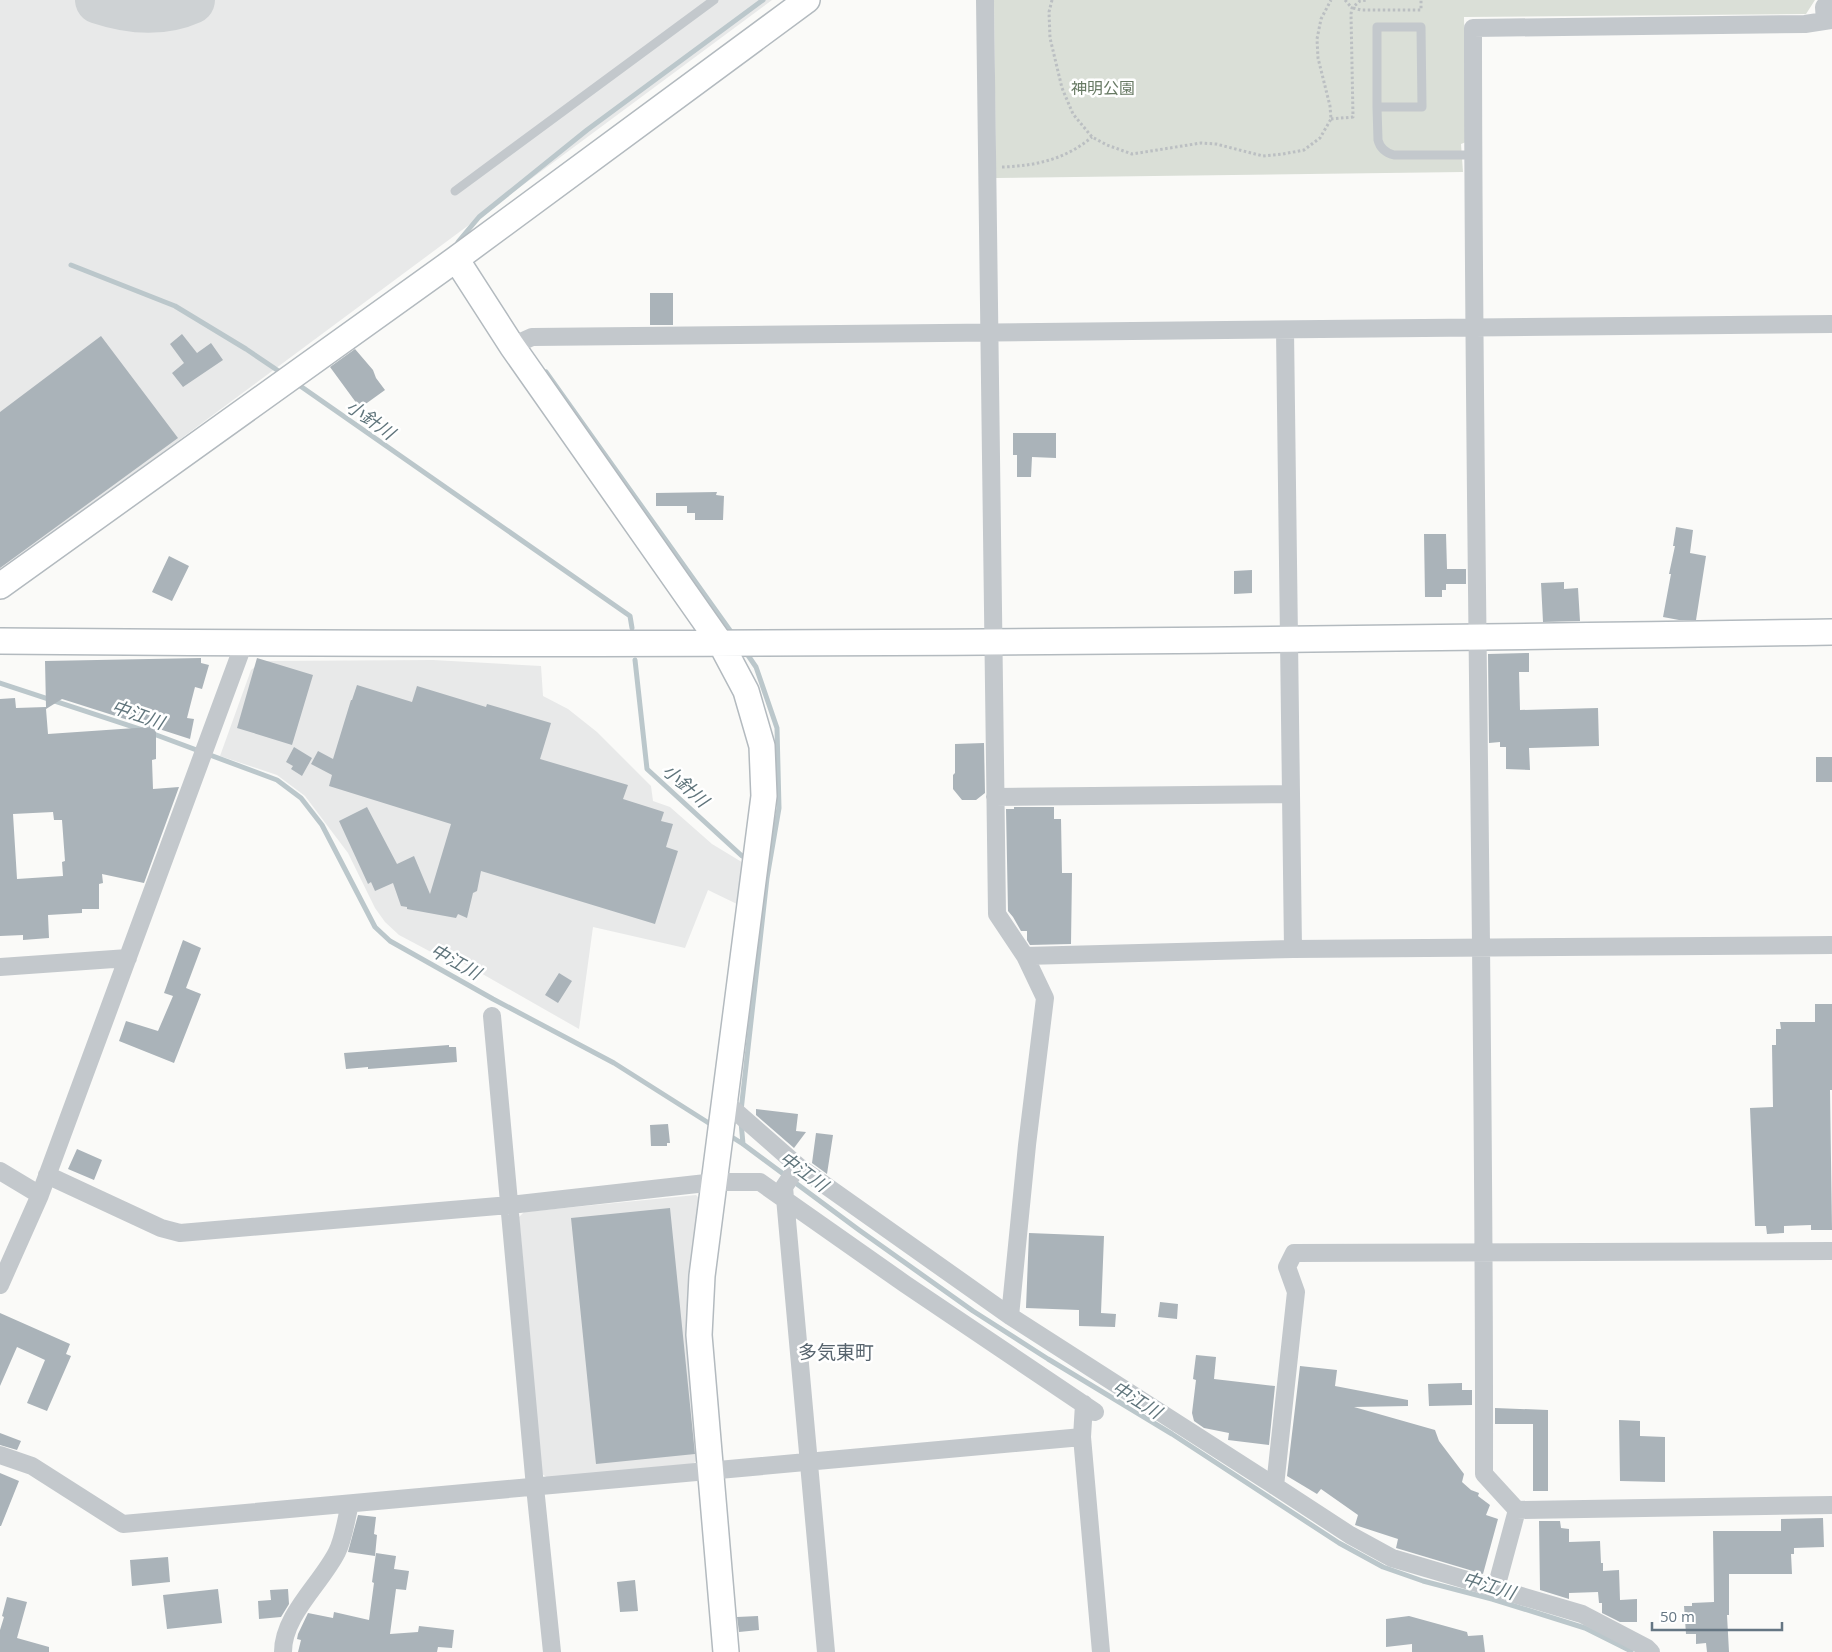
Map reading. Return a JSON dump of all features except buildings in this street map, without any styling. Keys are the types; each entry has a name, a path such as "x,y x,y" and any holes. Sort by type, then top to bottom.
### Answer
{"street":[{"path":"0,586 456,259 807,0"},
{"path":"985,0 998,914 1025,956 1045,998 1027,1145 1010,1316"},
{"path":"1829,0 1824,7 1828,20 1805,24 1473,28 1473,155 1482,948 1484,1474 1517,1510 1832,1505"},
{"path":"456,259 519,343 724,644 746,691 762,746 764,796 702,1276 699,1335 726,1652"},
{"path":"519,343 990,333 1832,324"},
{"path":"1285,330 1293,949"},
{"path":"0,641 753,644 1477,638 1832,632"},
{"path":"0,1285 40,1195 244,643"},
{"path":"995,797 1290,794"},
{"path":"1025,956 1293,949 1832,944"},
{"path":"0,967 128,958"},
{"path":"492,1016 552,1652"},
{"path":"724,1106 798,1166 1010,1316 1350,1535 1392,1558 1582,1614 1647,1648 1651,1652"},
{"path":"798,1166 785,1193 826,1652"},
{"path":"0,1171 40,1195"},
{"path":"47,1175 161,1228 180,1233 510,1205 715,1182 760,1182 785,1193 905,1284 1090,1408 1082,1436 1101,1652"},
{"path":"1275,1486 1296,1292 1287,1267 1294,1253 1832,1251"},
{"path":"0,1455 32,1466 123,1524 1082,1436"},
{"path":"284,1652 283,1640 289,1626 337,1551 350,1504"},
{"path":"1496,1588 1517,1510"}],"lane":[{"path":"455,191 714,0"},
{"path":"1377,107 1422,107 1421,27 1376,28 1377,107 1378,143 1380,147 1394,156 1473,155"}],"path":[{"path":"1052,0 1049,12 1050,38 1062,88 1073,114 1092,136 1107,145 1132,154 1200,143 1216,144 1263,156 1304,150 1320,138 1331,119 1330,106 1318,58 1317,39 1321,20 1331,0"},
{"path":"1345,0 1352,8 1361,10 1421,10 1421,0"},
{"path":"1331,119 1353,117 1352,8 1360,1 1368,0"},
{"path":"988,166 1035,164 1048,161 1077,148 1092,136"}],"shaded area":[{"path":"0,0 772,0 0,573"},
{"path":"433,660 541,666 543,696 568,709 597,732 651,786 653,801 670,807 712,844 745,864 739,905 708,890 685,948 593,927 579,1029 451,956 448,961 399,935 385,922 375,908 348,853 305,796 277,775 220,756 251,670 262,661"},
{"path":"696,1195 702,1201 690,1340 691,1387 697,1460 691,1466 548,1478 542,1474 519,1217 524,1212"}],"green space":[{"name":"神明公園","path":"994,0 1815,0 1806,14 1464,17 1466,142 1461,144 1463,172 996,178"}],"waterway":[{"path":"458,247 458,242 479,217 587,130 763,0"},
{"name":"小針川","path":"71,265 175,306 283,374"},
{"path":"546,372 734,636"},
{"name":"小針川","path":"296,383 630,616 632,628"},
{"name":"小針川","path":"741,1111 767,878 779,808 777,728 756,667 745,651"},
{"name":"小針川","path":"635,660 647,769 742,856"},
{"name":"中江川","path":"0,683 143,730"},
{"name":"中江川","path":"151,733 277,780 301,798 322,825 375,927 390,941 493,999 614,1063 715,1127"},
{"path":"741,1122 743,1144"},
{"name":"中江川","path":"727,1134 973,1311 1172,1434 1339,1543 1383,1567 1423,1581 1492,1599 1585,1628 1631,1651"}],"taxiway":[{"path":"99,0 145,9 169,7 191,0"}],"district":[{"name":"多気東町","path":"836,1352"}]}
